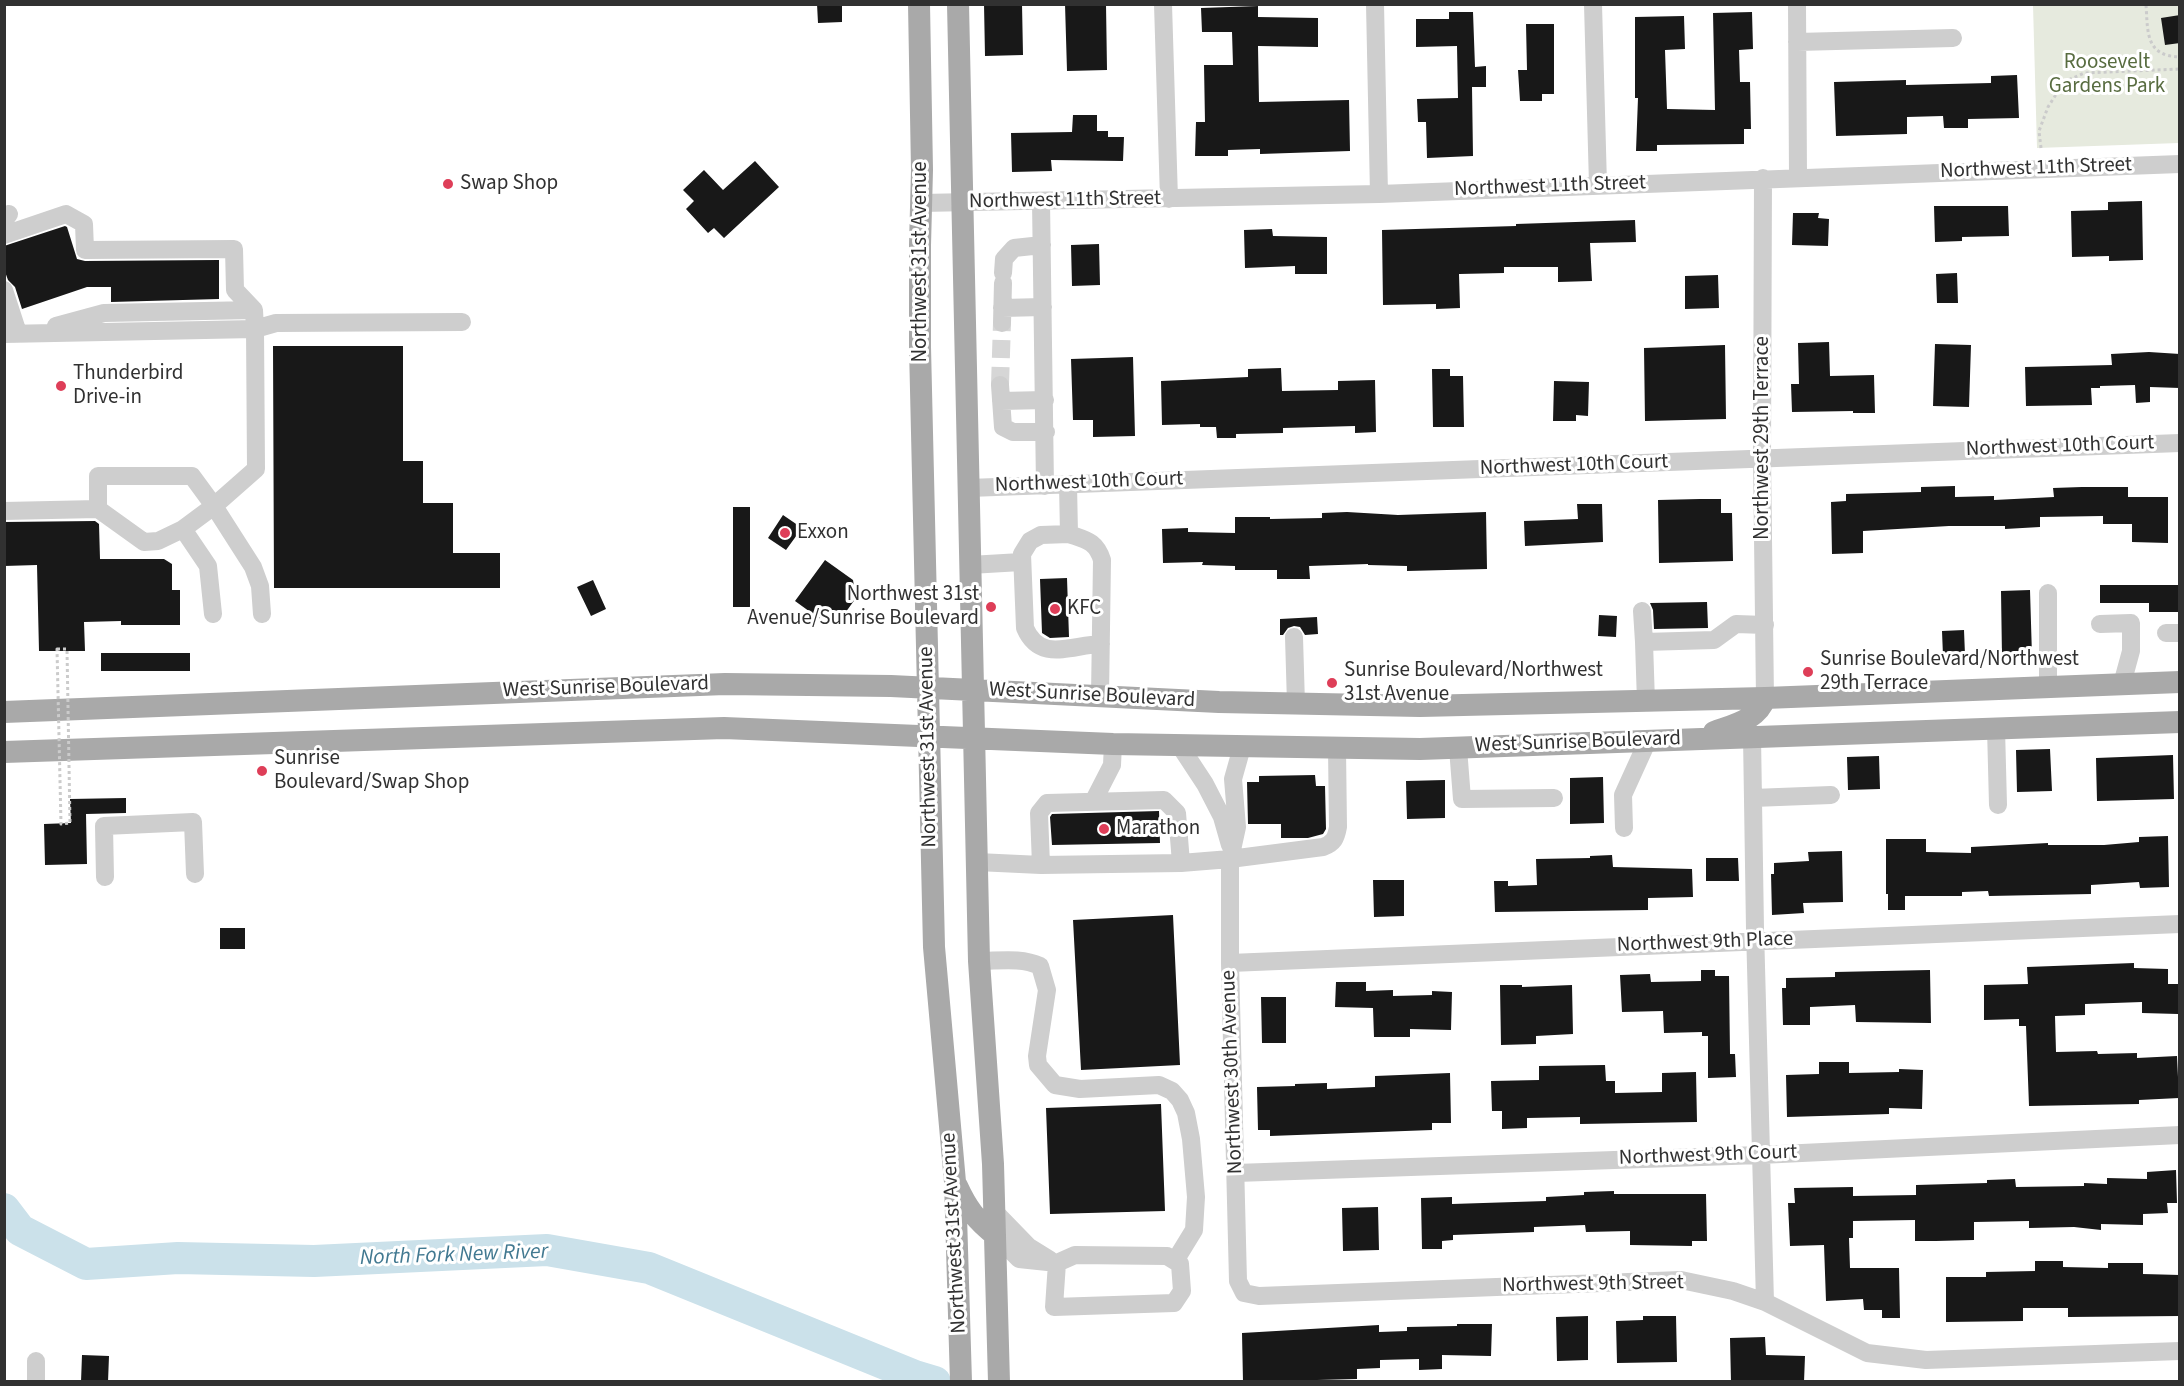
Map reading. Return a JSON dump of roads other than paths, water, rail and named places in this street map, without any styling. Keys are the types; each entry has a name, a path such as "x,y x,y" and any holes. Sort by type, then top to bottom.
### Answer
{"main road":[{"name":"Northwest 31st Avenue","path":"920,4 920,347 934,947 955,1182 961,1382"},
{"name":"Northwest 31st Avenue","path":"958,4 979,961 994,1211 999,1382"},
{"name":"West Sunrise Boulevard","path":"4,712 713,684 927,688 1296,704 1420,706 1807,697 2180,682"},
{"path":"1752,736 1758,725 1771,713 1807,697"},
{"path":"1696,739 1744,720 1761,708 1765,698"},
{"name":"West Sunrise Boulevard","path":"4,752 724,728 1180,746 1337,749 1458,748 2180,722"},
{"path":"955,1182 966,1207 995,1235"}],"street":[{"path":"1163,4 1169,199"},
{"path":"1376,4 1379,194"},
{"path":"1593,4 1598,185"},
{"path":"1797,4 1798,177"},
{"path":"1797,42 1953,38"},
{"name":"Northwest 11th Street","path":"921,203 1379,194 2180,164"},
{"name":"Northwest 29th Terrace","path":"1763,178 1762,458 1765,698"},
{"path":"1041,201 1045,486"},
{"path":"4,235 66,214 84,224 85,250 234,249 235,290 254,310 256,469 214,506 183,529 158,541 144,542 98,509 4,511"},
{"path":"1042,245 1014,248 1004,258 1002,316 1043,307"},
{"path":"4,290 18,333"},
{"path":"18,333 104,313 254,310"},
{"path":"18,333 255,329 276,323 462,322"},
{"path":"1045,400 1000,393 1003,427 1013,432 1046,432"},
{"name":"Northwest 10th Court","path":"969,488 2180,443"},
{"path":"98,509 98,476 192,476 253,567 260,586 262,614"},
{"path":"1068,484 1069,534"},
{"path":"183,529 208,566 213,614"},
{"path":"1100,696 1101,644 1101,560 1098,549 1088,540 1069,534 1041,535 1030,541 1022,554 1021,562 1025,628 1036,645 1046,650 1101,644"},
{"path":"970,566 1021,562"},
{"path":"2048,593 2048,687"},
{"path":"1642,611 1646,702"},
{"path":"2100,624 2131,623 2131,651 2122,684"},
{"path":"1644,642 1714,640 1736,624 1765,625"},
{"path":"1294,637 1296,704"},
{"path":"1996,728 1998,806"},
{"path":"1752,736 1765,1302"},
{"path":"1624,828 1623,795 1648,740"},
{"path":"1094,802 1112,765 1113,744"},
{"name":"Northwest 30th Avenue","path":"1180,746 1205,784 1222,817 1231,855"},
{"name":"Northwest 30th Avenue","path":"1242,747 1233,779 1237,826 1231,855 1230,963 1238,1281 1244,1293"},
{"path":"1458,748 1462,799 1554,798"},
{"path":"977,862 1041,865 1181,863 1332,844 1338,827 1337,749"},
{"path":"1753,798 1831,795"},
{"path":"1041,865 1040,813 1047,803 1164,800 1177,813 1181,863"},
{"path":"105,877 104,826 193,822 195,874"},
{"name":"Northwest 9th Place","path":"1230,963 2180,924"},
{"path":"979,961 1021,960 1040,966 1047,990 1036,1056 1038,1065 1055,1085 1080,1089 1159,1085 1172,1091 1180,1101 1186,1113 1191,1139 1196,1197 1194,1230 1175,1261"},
{"name":"Northwest 9th Court","path":"1236,1173 1760,1155 2180,1136"},
{"path":"994,1211 1029,1247 1057,1263"},
{"path":"995,1235 1017,1259 1057,1263 1076,1255 1167,1256 1180,1264 1182,1292 1174,1303 1054,1307 1057,1263"},
{"name":"Northwest 9th Street","path":"1244,1293 1271,1295 1681,1280 1733,1291 1765,1302 1867,1353 1926,1360 2180,1351"},
{"path":"36,1361 36,1382"}],"waterway":[{"name":"North Fork New River","path":"4,1209 20,1230 86,1264 178,1258 314,1261 547,1250 649,1268 915,1376 935,1382"}],"tunnel":[{"path":"1000,385 1002,323"}],"place":[{"name":"Swap Shop","path":"448,184"},
{"name":"Thunderbird Drive-in","path":"61,386"},
{"name":"Exxon","path":"785,533"},
{"name":"Northwest 31st Avenue/Sunrise Boulevard","path":"991,607"},
{"name":"KFC","path":"1055,609"},
{"name":"Sunrise Boulevard/Northwest 29th Terrace","path":"1808,672"},
{"name":"Sunrise Boulevard/Northwest 31st Avenue","path":"1332,683"},
{"name":"Sunrise Boulevard/Swap Shop","path":"262,771"},
{"name":"Marathon","path":"1104,829"}],"park label":[{"name":"Roosevelt Gardens Park","path":"2107,75"}]}
